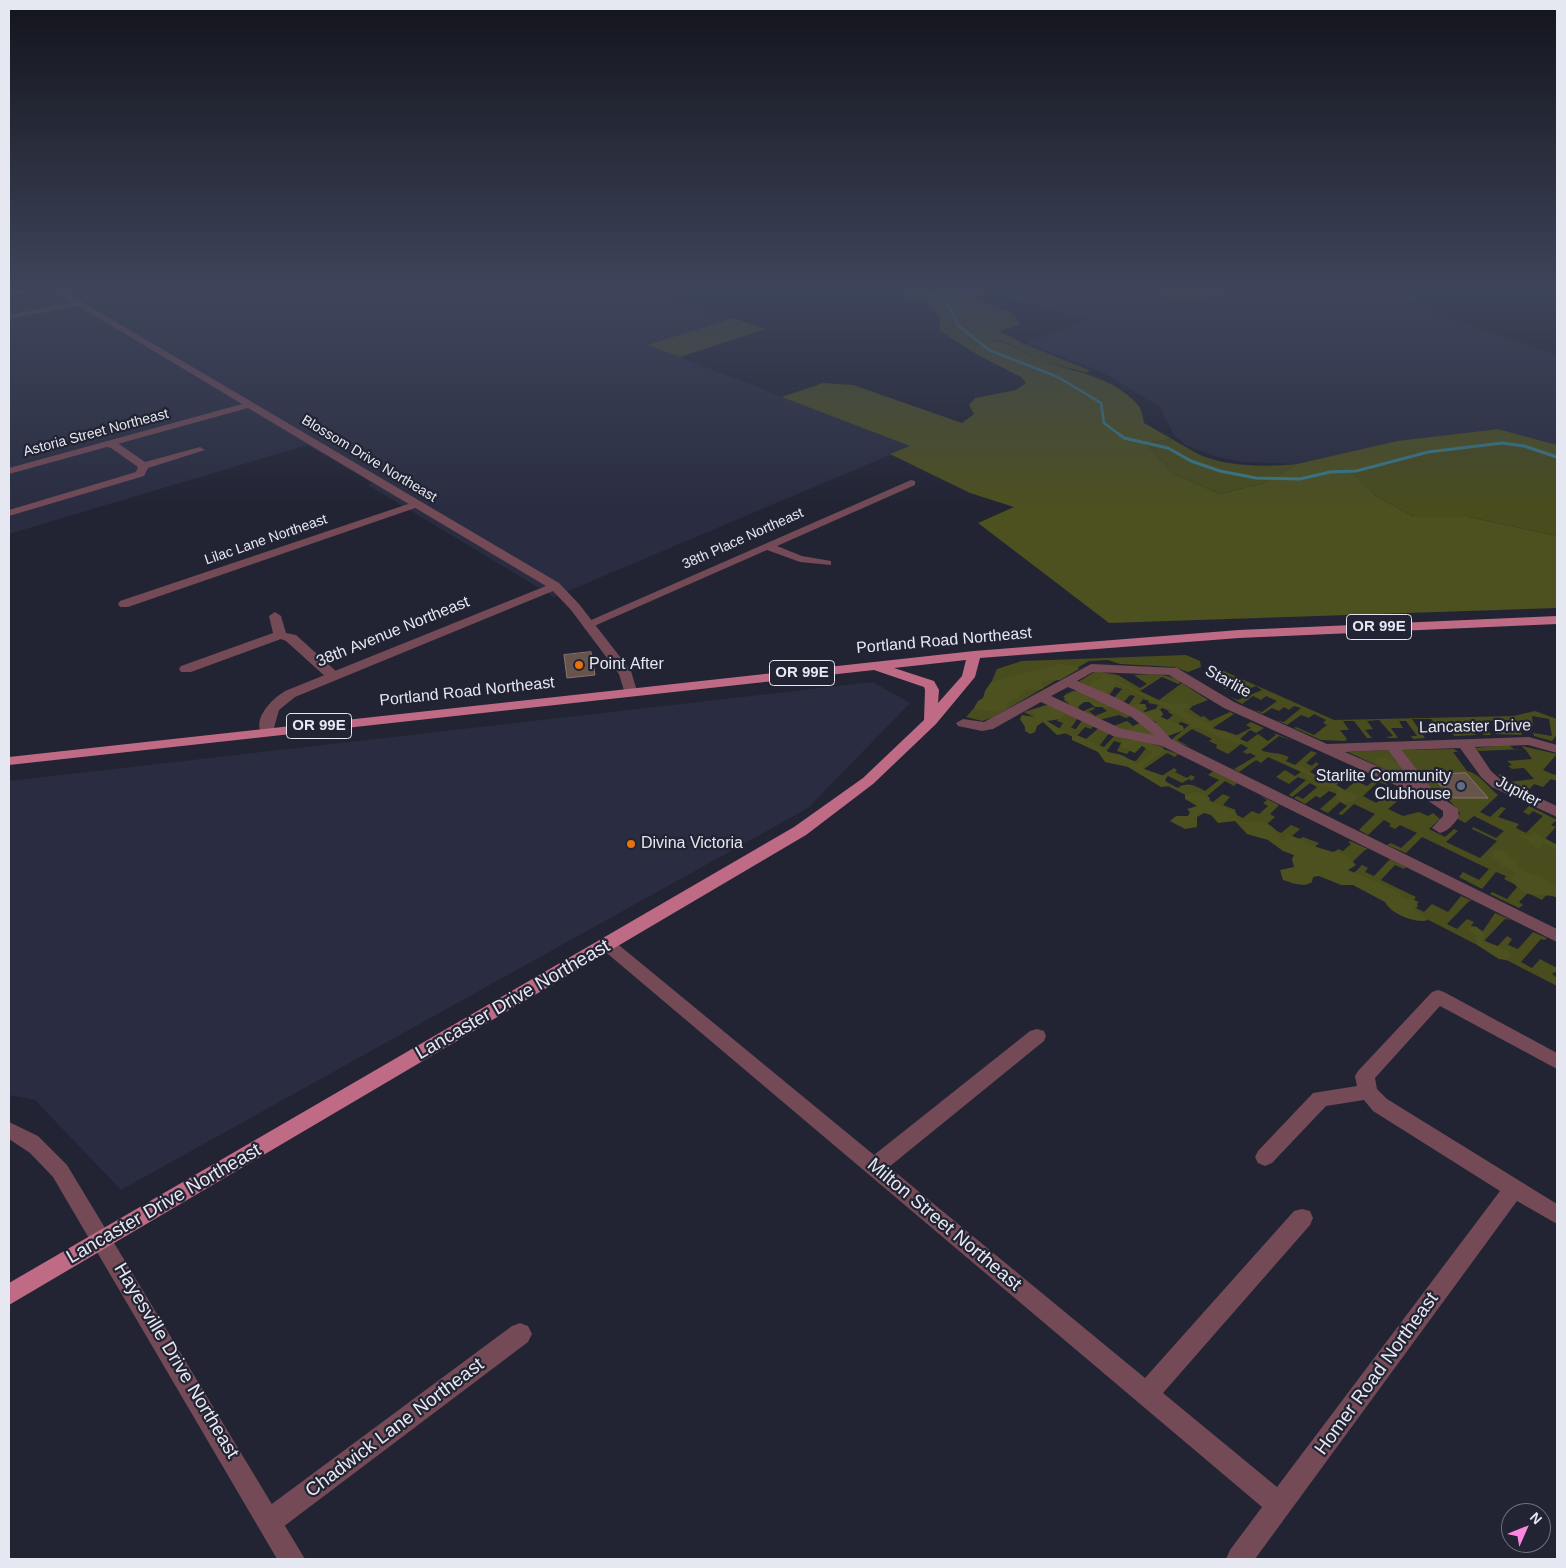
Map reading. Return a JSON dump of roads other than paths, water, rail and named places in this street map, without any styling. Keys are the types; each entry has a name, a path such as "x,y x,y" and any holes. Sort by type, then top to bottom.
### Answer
{"main road":[{"name":"Portland Road Northeast","path":"9,761 630,691 974,655 1239,634 1557,620"},
{"name":"Lancaster Drive Northeast","path":"9,1295 800,831 862,786 931,721 964,683 971,670 974,655"},
{"path":"872,665 929,684 932,690 931,721"}],"street":[{"name":"Blossom Drive Northeast","path":"179,363 555,586 588,624 626,674 630,691"},
{"name":"Astoria Street Northeast","path":"9,471 249,405"},
{"path":"107,444 115,446 144,466"},
{"path":"9,513 140,474 144,466 200,450"},
{"name":"38th Place Northeast","path":"588,624 911,483"},
{"name":"Lilac Lane Northeast","path":"124,604 418,504"},
{"path":"766,546 800,559 826,563"},
{"name":"38th Avenue Northeast","path":"266,732 267,717 276,703 333,676 555,586"},
{"path":"275,616 280,636"},
{"path":"186,669 280,636 291,638 333,676"},
{"name":"Starlite","path":"963,723 982,727 988,726 1091,668 1172,671 1229,705 1429,795 1450,809 1451,817 1440,828"},
{"path":"1068,682 1154,725 1166,742"},
{"path":"1042,697 1118,733 1166,742 1557,936"},
{"name":"Lancaster Drive","path":"1324,748 1529,741 1557,750"},
{"name":"Jupiter","path":"1465,744 1486,774 1497,784 1557,812"},
{"path":"1392,746 1429,795"},
{"name":"Milton Street Northeast","path":"608,945 1280,1506"},
{"path":"1557,1062 1438,997 1365,1076 1368,1092 1380,1105 1557,1215"},
{"path":"874,1167 1037,1036"},
{"path":"1266,1157 1320,1100 1368,1092"},
{"name":"Hayesville Drive Northeast","path":"9,1130 30,1140 51,1158 103,1239 292,1559"},
{"name":"Homer Road Northeast","path":"1239,1559 1514,1189"},
{"path":"1146,1394 1302,1218"},
{"name":"Chadwick Lane Northeast","path":"270,1521 520,1334"}],"waterway":[{"path":"1023,363 1058,377 1101,403 1104,423 1120,435"},
{"path":"1119,434 1124,438 1168,448 1191,461 1220,471 1256,478 1300,479 1330,472 1356,471 1428,452 1502,443 1524,446 1557,457"}],"place":[{"name":"Point After","path":"579,665"},
{"name":"Starlite Community Clubhouse","path":"1461,786"},
{"name":"Divina Victoria","path":"631,844"}]}
